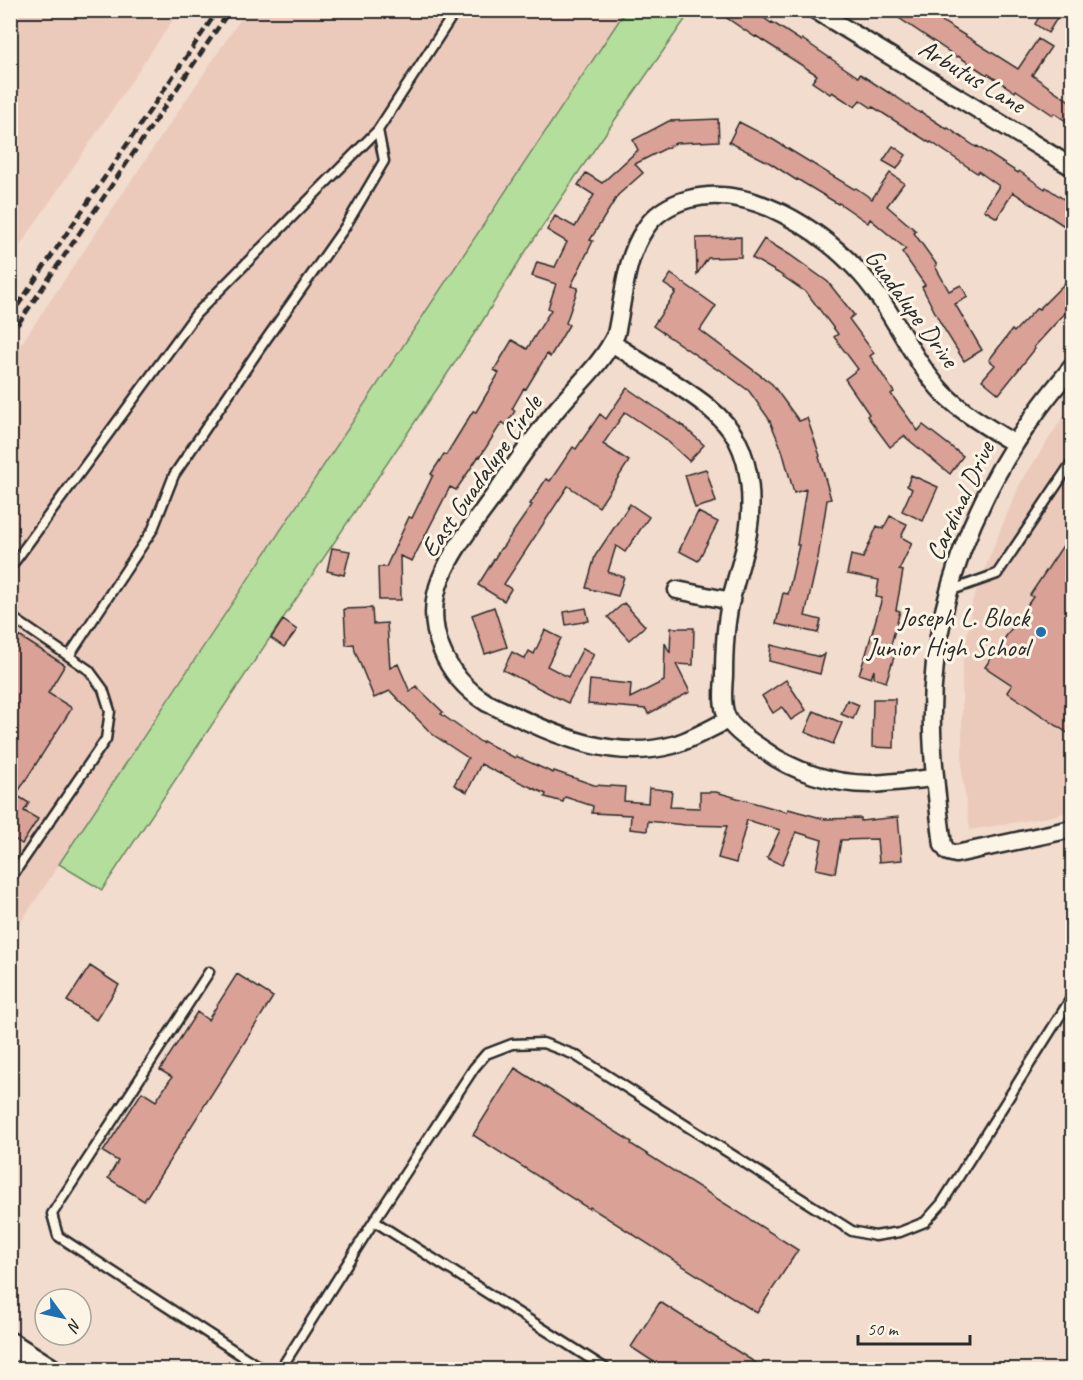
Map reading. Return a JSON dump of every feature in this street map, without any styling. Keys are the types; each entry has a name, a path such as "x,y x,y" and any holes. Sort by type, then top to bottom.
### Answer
{"main road":[{"path":"10,1344 51,1370"}],"street":[{"name":"Arbutus Lane","path":"815,10 1072,167"},
{"name":"Guadalupe Drive","path":"612,343 616,334 631,258 638,239 654,217 679,202 696,198 723,196 746,199 790,218 816,234 842,255 880,297 930,379 966,412 1015,444"},
{"path":"612,343 717,414 729,427 743,454 750,490 750,511 748,534 731,601 725,640 723,692 724,710 728,720 738,731 770,754 805,772 826,779 870,784 934,778"},
{"name":"East Guadalupe Circle","path":"612,343 596,366 555,411 452,557 442,576 435,602 434,620 437,637 450,668 475,696 571,740 619,750 656,749 676,744 728,720"},
{"name":"Cardinal Drive","path":"1072,367 1034,415 1015,444 981,504 965,541 952,578 942,621 936,657 932,730 934,778 943,844 948,852 956,854 1072,829"},
{"path":"677,590 731,601"}],"lane":[{"path":"10,568 196,314 378,130 456,10"},
{"path":"69,656 153,529 174,475 345,227 384,161 378,130"},
{"path":"949,591 997,574 1072,462"},
{"path":"10,616 89,670 103,689 110,711 106,740 10,879"},
{"path":"209,972 52,1214 58,1236 264,1370"},
{"path":"280,1370 374,1221 474,1068 486,1054 512,1044 543,1043 575,1055 852,1231 875,1236 900,1232 925,1222 942,1203 1072,997"},
{"path":"374,1221 608,1370"}],"shaded area":[{"path":"10,11 179,11 11,259"},
{"path":"246,11 626,11 11,937 11,359"},
{"path":"1072,405 1072,811 970,830 962,775 962,670 972,603 1020,484"}],"green space":[{"path":"626,10 691,11 580,170 480,325 102,890 59,864"}],"building":[{"path":"715,10 753,10 801,41 802,39 858,77 860,74 1018,173 1019,171 1045,189 1046,187 1072,205 1072,231 1013,192 997,218 984,210 999,186 873,107 860,100 855,107 832,92 830,94 812,82 817,75"},
{"path":"887,10 942,10 937,18 1018,69 1038,39 1051,47 1032,75 1072,103 1072,125 957,57"},
{"path":"1043,10 1062,10 1048,33 1035,24"},
{"path":"718,119 719,141 676,143 635,164 643,173 618,195 590,240 593,241 571,286 578,288 566,323 569,325 550,357 547,354 526,389 524,388 512,409 515,411 506,425 502,422 456,490 450,487 412,561 400,556 401,600 379,600 378,567 386,567 409,517 412,518 433,475 431,474 444,454 446,455 473,411 476,412 499,373 494,370 512,340 527,349 551,310 548,308 556,284 532,276 537,262 555,267 567,242 547,230 555,216 575,227 594,195 578,185 586,173 602,183 638,150 633,140 669,121"},
{"path":"739,122 772,139 872,199 890,173 904,183 887,206 916,231 914,233 937,265 935,266 949,291 961,285 968,297 955,304 982,350 964,361 922,287 925,285 902,252 906,249 870,219 868,223 839,203 729,142"},
{"path":"893,146 906,155 897,169 883,161"},
{"path":"741,237 741,257 708,258 697,274 696,238"},
{"path":"764,239 828,282 854,315 849,319 874,353 870,356 894,392 891,394 918,431 923,425 963,456 950,474 904,436 890,447 867,416 869,414 845,379 858,369 834,337 838,334 807,293 752,258"},
{"path":"671,274 716,306 700,330 772,384 799,421 807,418 831,499 827,500 818,558 805,616 821,620 818,633 776,624 783,593 788,594 799,545 797,545 806,489 794,493 782,450 769,419 749,391 653,326 676,292 664,284"},
{"path":"1072,276 1072,319 1066,312 1034,347 1035,349 999,394 982,380 995,365 989,360 1012,330 1014,332"},
{"path":"627,388 681,424 704,445 689,461 664,438 625,412 603,444 629,461 599,507 568,486 504,584 511,589 504,601 478,585 532,505 530,504 546,479 550,481 573,447 576,449 600,414 606,419"},
{"path":"706,469 716,502 695,508 685,475"},
{"path":"911,475 938,487 923,521 902,511 912,489 907,486"},
{"path":"630,504 649,517 625,552 616,546 608,572 624,577 618,596 586,588 595,556"},
{"path":"698,512 718,522 698,561 679,551"},
{"path":"890,516 907,524 901,537 912,543 899,570 903,571 896,610 900,611 889,652 895,654 886,682 874,678 874,670 871,678 859,674 882,598 876,597 879,580 847,574 851,555 863,558 877,526 883,529"},
{"name":"Joseph L. Block Junior High School","path":"1072,532 1072,736 1007,692 1012,685 985,667 1033,597 1030,595"},
{"path":"332,548 350,551 344,575 327,571"},
{"path":"624,603 645,626 629,640 608,617"},
{"path":"494,607 507,647 485,654 472,615"},
{"path":"372,608 373,624 387,623 390,668 398,664 410,692 416,686 443,712 441,714 482,743 483,741 515,758 516,756 553,773 554,771 594,785 625,787 624,801 648,803 649,788 672,791 670,807 700,808 700,792 716,792 787,812 788,809 825,819 861,818 861,821 898,817 902,860 879,862 877,839 841,840 835,873 816,869 822,840 796,832 782,865 767,858 780,830 747,820 736,863 718,858 727,826 648,821 647,831 630,829 631,815 592,813 593,806 565,797 563,802 545,797 546,794 481,764 467,792 454,785 468,758 432,734 390,691 374,698 354,644 346,645 344,609"},
{"path":"586,608 589,621 566,625 564,612"},
{"path":"283,620 297,630 284,647 271,638"},
{"path":"671,628 694,628 693,665 676,664 690,692 648,714 646,709 588,704 590,680 631,684 630,698 664,681 665,643 670,653"},
{"path":"545,630 561,638 547,666 568,677 583,648 594,654 568,703 503,670 512,652 525,659 529,651 534,654"},
{"path":"19,636 65,665 48,693 72,708 16,795 29,803 24,811 38,819 22,844 10,836 10,649"},
{"path":"771,645 820,657 825,654 820,674 769,661"},
{"path":"786,680 806,710 791,720 782,707 773,713 762,696"},
{"path":"873,699 895,699 894,748 872,747"},
{"path":"847,700 859,705 853,719 841,714"},
{"path":"814,711 842,723 833,744 805,732"},
{"path":"90,966 119,985 96,1020 67,1001"},
{"path":"237,974 273,997 144,1201 108,1178 118,1161 103,1152 142,1092 156,1101 172,1077 160,1070 197,1012 208,1020"},
{"path":"515,1068 798,1250 757,1313 473,1135"},
{"path":"660,1302 767,1370 666,1370 631,1347"}],"railway":[{"path":"10,317 218,10"},
{"path":"10,336 230,10"}],"place":[{"name":"Joseph L. Block Junior High School","path":"1041,632"}]}
